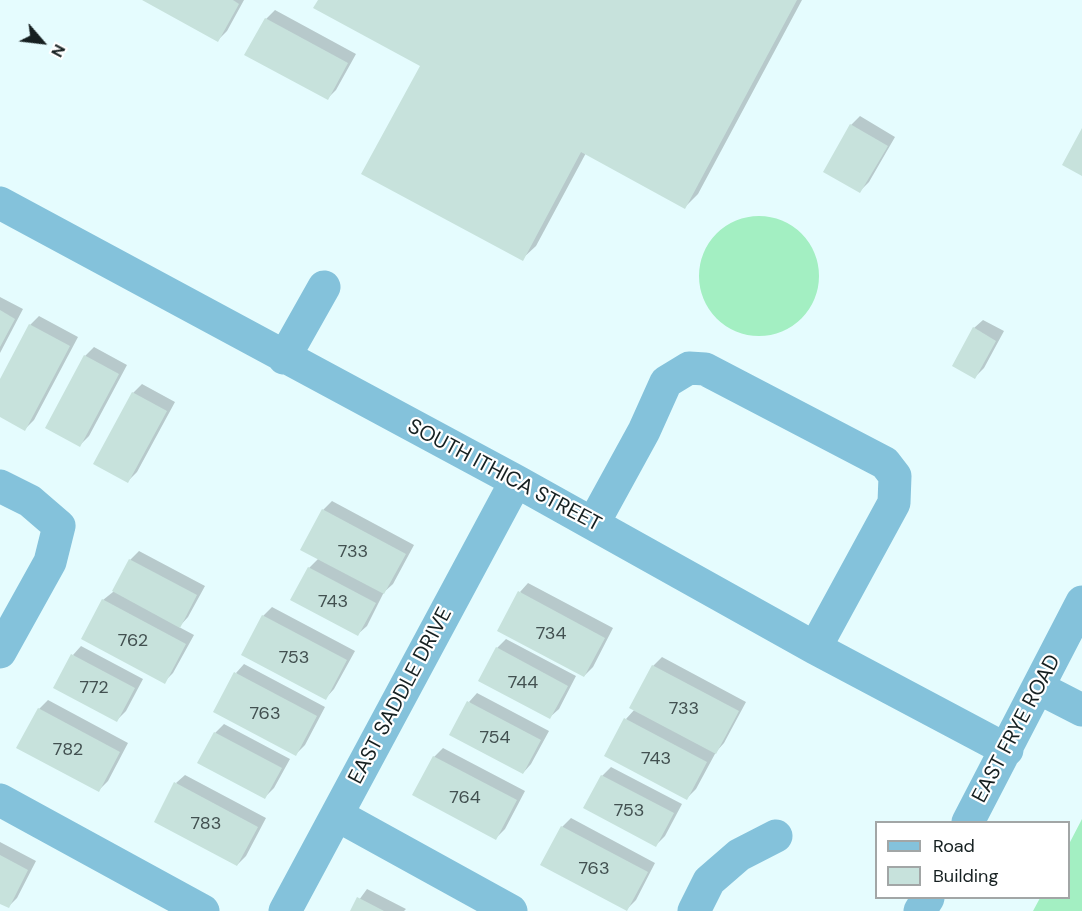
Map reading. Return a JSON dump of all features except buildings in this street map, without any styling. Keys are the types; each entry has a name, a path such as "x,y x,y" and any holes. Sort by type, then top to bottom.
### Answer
{"street":[{"name":"SOUTH ITHICA STREET","path":"0,203 593,524 815,648 1007,750"},
{"path":"284,358 324,287"},
{"path":"593,524 644,431 666,382 689,368 705,369 885,463 896,476 894,503 815,648"},
{"name":"EAST SADDLE DRIVE","path":"285,911 516,482"},
{"path":"0,486 30,501 59,526 50,562 0,652"},
{"name":"EAST FRYE ROAD","path":"969,821 1080,612"},
{"path":"1039,688 1082,710"},
{"path":"0,800 203,911"},
{"path":"337,815 511,911"},
{"path":"694,911 709,881 739,855 776,836"}],"green space":[{"path":"759,216 782,221 801,234 814,253 819,276 814,299 801,318 782,331 759,336 736,331 717,318 704,299 699,276 704,253 717,234 736,221"},
{"path":"1082,819 1082,911 1033,911 1039,899 1070,899 1070,842"}]}
